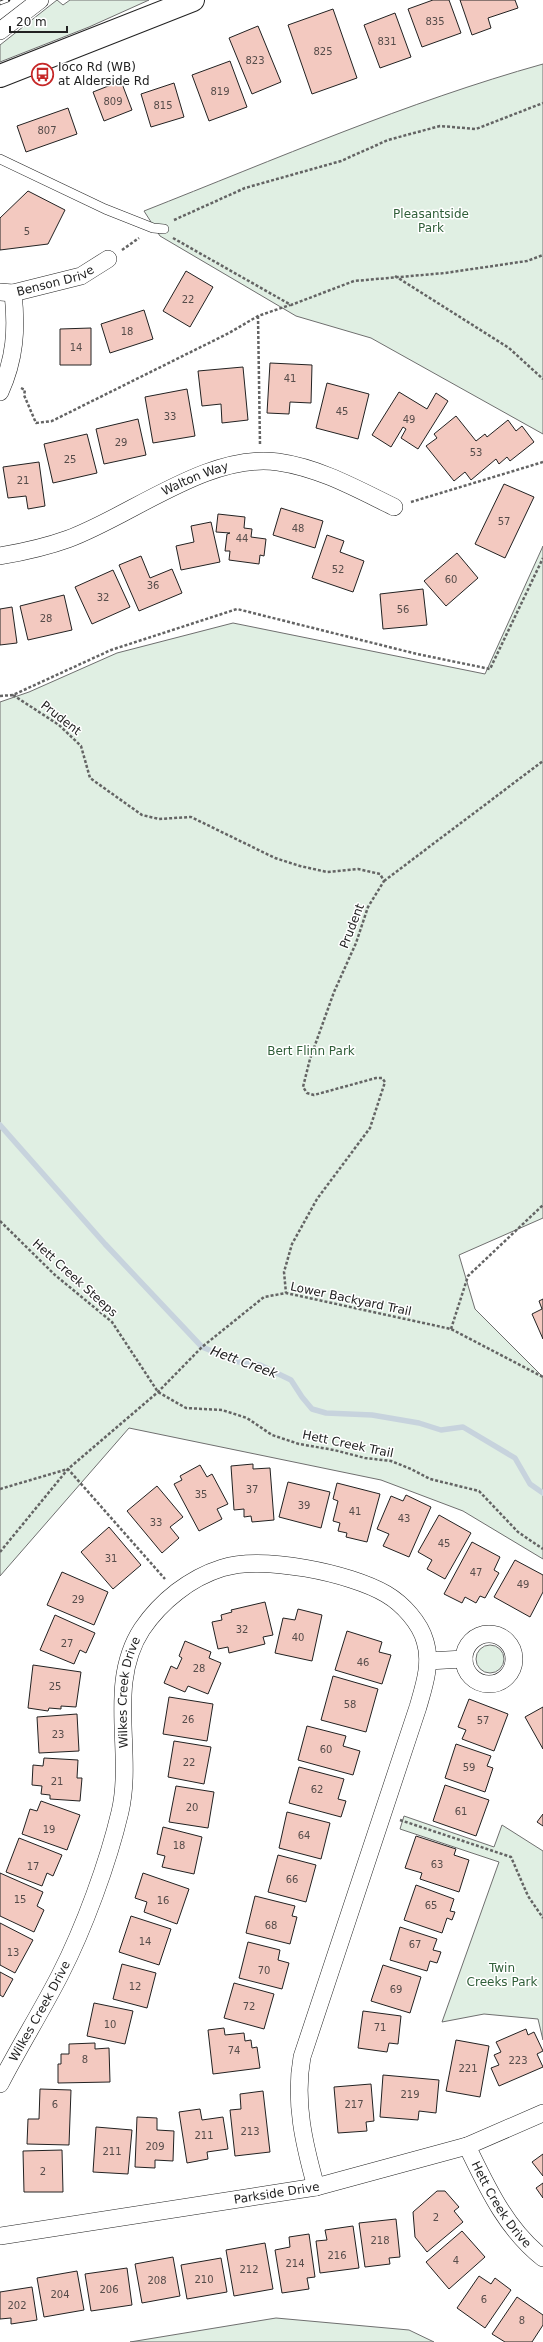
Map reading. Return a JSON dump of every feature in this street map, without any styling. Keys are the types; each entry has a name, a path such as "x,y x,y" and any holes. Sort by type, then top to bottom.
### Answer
{"main road":[{"path":"0,76 193,0"}],"street":[{"path":"0,31 40,0"},
{"name":"Benson Drive","path":"6,292 81,276 108,259"},
{"path":"2,388 13,360 16,343 16,321 6,292"},
{"name":"Walton Way","path":"0,556 35,549 68,539 202,474 232,465 261,461 302,467 338,480 394,507"},
{"name":"Wilkes Creek Drive","path":"0,2084 70,1955 113,1837 120,1810 125,1772 122,1706 125,1678 133,1646 143,1628 157,1610 194,1580 224,1568 254,1563 300,1567 359,1582 376,1589 397,1602 422,1634 428,1661 424,1686 418,1707 302,2057 298,2079 298,2098 307,2154 316,2187"},
{"path":"428,1661 464,1659"},
{"name":"Parkside Drive","path":"0,2236 316,2187 467,2146 543,2113"},
{"name":"Hett Creek Drive","path":"467,2146 482,2178 513,2229 543,2258"}],"lane":[{"path":"0,159 105,208 153,228 164,229"}],"path":[{"path":"291,305 175,239 164,229 177,217 245,188 341,161 388,140 440,126 476,129 543,103"},
{"path":"108,259 153,228"},
{"path":"2,388 13,384 25,390 24,395 36,423 52,421 229,333 258,316 354,281 395,276 445,273 527,261 543,254"},
{"path":"395,276 509,348 543,378"},
{"path":"258,316 261,461"},
{"path":"394,507 543,462"},
{"path":"0,696 13,695 111,650 237,608 417,654 490,669 543,558"},
{"name":"Prudent","path":"13,695 59,725 81,746 90,778 142,815 159,819 191,817 275,858 300,866 327,872 358,869 380,874 384,881 368,907 356,944 334,992 310,1059 303,1087 306,1093 314,1095 376,1078 382,1078 385,1082 382,1096 370,1128 317,1199 292,1244 284,1272 286,1293"},
{"path":"384,881 543,761"},
{"path":"451,1329 468,1276 543,1205"},
{"name":"Hett Creek Steeps","path":"0,1221 55,1275 112,1322 158,1392"},
{"name":"Lower Backyard Trail","path":"0,1552 68,1469 158,1392 202,1347 264,1297 286,1293 451,1329 543,1377"},
{"name":"Hett Creek Trail","path":"158,1392 186,1408 222,1410 247,1418 272,1435 299,1444 334,1450 365,1458 391,1461 430,1480 479,1491 518,1532 543,1549"},
{"path":"0,1489 68,1469 166,1581"},
{"path":"396,1818 511,1857 528,1896 543,1918"}],"green space":[{"path":"57,0 63,5 70,0 149,0 89,27 0,62 0,45"},
{"name":"Pleasantside Park","path":"543,64 543,434 371,338 296,316 160,236 144,211 342,132 492,79"},
{"name":"Bert Flinn Park","path":"543,546 543,1218 459,1255 475,1309 543,1377 543,1559 463,1511 381,1480 129,1428 0,1576 0,702 29,692 117,653 233,623 485,674"},
{"path":"490,1645 500,1649 504,1659 500,1669 490,1673 480,1669 476,1659 480,1649"},
{"name":"Twin Creeks Park","path":"404,1816 494,1847 502,1825 543,1851 543,2040 538,2019 484,2014 442,2022 499,1862 400,1829"},
{"path":"276,2318 409,2330 434,2342 130,2342"}],"building":[{"path":"433,0 449,0 461,33 422,47 408,9"},
{"path":"460,0 515,0 518,8 488,18 491,28 472,35"},
{"path":"333,9 357,78 312,94 288,25"},
{"path":"395,13 411,57 380,68 364,25"},
{"path":"258,26 281,82 252,94 229,38"},
{"path":"230,61 247,107 209,121 192,75"},
{"path":"121,81 132,110 104,121 93,92"},
{"path":"174,83 184,117 151,127 141,94"},
{"path":"68,108 77,134 26,152 17,126"},
{"path":"28,191 65,210 48,244 0,250 0,218"},
{"path":"186,271 213,287 190,327 163,311"},
{"path":"144,310 153,339 110,353 101,324"},
{"path":"91,328 91,365 60,365 60,329"},
{"path":"270,363 312,365 311,403 290,402 289,414 267,413"},
{"path":"243,367 248,420 222,423 221,404 202,406 198,371"},
{"path":"327,383 369,394 358,439 316,428"},
{"path":"187,389 195,436 153,443 145,397"},
{"path":"399,392 427,409 436,393 448,401 418,449 401,438 406,429 403,427 391,447 372,435"},
{"path":"456,416 476,441 485,434 487,437 508,420 516,431 522,426 534,442 510,461 507,457 499,464 496,459 471,480 465,472 454,481 426,446 437,438 434,434"},
{"path":"138,419 146,455 104,464 96,429"},
{"path":"87,434 97,473 53,483 44,444"},
{"path":"39,462 45,506 28,509 26,496 8,498 3,467"},
{"path":"504,484 534,497 505,558 475,544"},
{"path":"281,508 323,521 315,548 273,535"},
{"path":"218,514 245,517 244,528 252,529 251,537 266,539 264,556 260,555 259,564 229,560 230,551 225,551 227,534 230,533 216,532"},
{"path":"211,522 220,562 181,570 176,546 194,542 191,526"},
{"path":"327,535 344,541 340,552 364,561 353,592 312,578"},
{"path":"457,553 478,578 446,606 424,581"},
{"path":"141,556 150,578 172,569 182,593 139,611 119,565"},
{"path":"113,570 130,607 92,624 75,587"},
{"path":"423,589 427,625 383,629 380,594"},
{"path":"64,595 72,630 28,640 20,606"},
{"path":"12,607 17,643 0,645 0,609"},
{"path":"543,1299 543,1339 532,1314 542,1309 539,1301"},
{"path":"253,1464 253,1469 270,1468 274,1520 252,1522 251,1516 244,1517 244,1509 234,1510 231,1466"},
{"path":"200,1465 207,1477 212,1474 228,1504 217,1509 222,1519 199,1531 174,1484 182,1480 180,1476"},
{"path":"288,1482 330,1492 321,1528 279,1517"},
{"path":"337,1483 380,1494 367,1542 346,1537 347,1533 338,1531 340,1523 333,1521 338,1501 333,1499"},
{"path":"157,1486 183,1517 170,1527 179,1538 162,1553 127,1511"},
{"path":"406,1495 431,1507 409,1557 383,1546 389,1534 377,1529 391,1496 403,1501"},
{"path":"439,1515 471,1533 445,1579 427,1569 432,1560 418,1552"},
{"path":"109,1527 141,1565 113,1589 81,1552"},
{"path":"472,1542 500,1557 494,1570 499,1573 485,1598 480,1596 476,1603 465,1597 462,1603 444,1594"},
{"path":"515,1560 543,1575 543,1592 530,1617 494,1597"},
{"path":"62,1572 108,1592 94,1625 47,1605"},
{"path":"265,1602 273,1635 263,1637 265,1644 229,1653 228,1647 218,1649 212,1622 222,1620 221,1615 232,1612 231,1610"},
{"path":"298,1609 322,1615 312,1661 275,1653 283,1618 295,1620"},
{"path":"55,1615 95,1633 86,1653 80,1650 74,1664 40,1650"},
{"path":"347,1631 382,1642 379,1652 391,1655 382,1684 335,1670"},
{"path":"185,1641 211,1652 209,1658 221,1663 208,1694 188,1686 185,1692 164,1683 171,1666 177,1669 182,1658 179,1656"},
{"path":"33,1665 81,1672 76,1707 61,1706 61,1709 49,1708 48,1711 28,1708"},
{"path":"333,1676 378,1689 366,1732 321,1720"},
{"path":"169,1697 213,1704 207,1741 163,1734"},
{"path":"469,1699 508,1714 494,1751 462,1739 466,1730 458,1727"},
{"path":"543,1707 543,1749 525,1717"},
{"path":"77,1714 79,1751 39,1753 37,1717"},
{"path":"307,1726 346,1736 343,1746 360,1751 353,1775 298,1760"},
{"path":"174,1741 211,1747 204,1784 168,1777"},
{"path":"456,1744 491,1756 487,1766 493,1768 485,1792 445,1778"},
{"path":"44,1758 78,1760 77,1778 82,1778 80,1801 50,1799 50,1795 41,1794 42,1786 32,1785 33,1765 43,1766"},
{"path":"299,1767 344,1779 338,1799 346,1801 341,1817 289,1803"},
{"path":"445,1785 489,1800 476,1836 433,1821"},
{"path":"176,1786 214,1792 208,1828 169,1822"},
{"path":"41,1801 80,1815 67,1850 22,1834 30,1809 37,1811"},
{"path":"287,1812 330,1823 321,1859 279,1848"},
{"path":"543,1814 543,1826 537,1822"},
{"path":"163,1827 202,1837 194,1874 162,1867 165,1856 157,1854"},
{"path":"416,1836 456,1849 454,1855 469,1860 459,1892 420,1879 422,1873 405,1868"},
{"path":"19,1838 62,1855 53,1876 47,1873 42,1886 6,1872"},
{"path":"278,1855 316,1865 306,1902 268,1892"},
{"path":"0,1873 43,1892 37,1906 44,1910 34,1932 0,1916"},
{"path":"143,1873 189,1889 177,1924 144,1912 147,1902 135,1898"},
{"path":"416,1885 454,1899 450,1911 455,1912 452,1920 447,1918 442,1933 404,1920"},
{"path":"255,1896 295,1906 292,1916 297,1917 290,1944 246,1933"},
{"path":"131,1916 171,1929 159,1965 119,1952"},
{"path":"0,1923 33,1940 15,1973 0,1965"},
{"path":"400,1927 437,1939 433,1950 441,1952 437,1963 430,1961 427,1971 390,1960"},
{"path":"248,1942 280,1950 278,1960 289,1963 282,1989 239,1978"},
{"path":"122,1964 156,1973 147,2008 113,1999"},
{"path":"383,1965 421,1977 410,2013 371,2001"},
{"path":"0,1972 13,1979 3,1997 0,1995"},
{"path":"234,1983 274,1994 264,2029 224,2018"},
{"path":"94,2003 133,2011 125,2044 87,2036"},
{"path":"363,2011 401,2016 398,2044 389,2043 387,2052 358,2048"},
{"path":"224,2028 225,2035 244,2033 245,2041 251,2040 252,2048 257,2047 260,2068 213,2074 208,2030"},
{"path":"526,2029 528,2035 534,2032 543,2051 537,2054 543,2067 499,2086 491,2068 499,2065 494,2055 501,2052 496,2042"},
{"path":"456,2040 489,2046 480,2097 446,2091"},
{"path":"95,2043 95,2049 109,2048 110,2082 58,2083 58,2064 61,2064 61,2054 69,2054 69,2044"},
{"path":"383,2075 439,2080 436,2113 419,2111 418,2120 380,2117"},
{"path":"371,2084 374,2121 366,2122 367,2131 338,2133 334,2087"},
{"path":"40,2089 71,2090 69,2145 27,2144 28,2119 39,2119"},
{"path":"263,2091 270,2152 235,2156 230,2110 241,2109 240,2094"},
{"path":"200,2109 202,2120 223,2117 228,2149 207,2152 208,2159 187,2163 179,2112"},
{"path":"137,2117 157,2118 157,2130 174,2131 173,2161 155,2160 155,2168 135,2167"},
{"path":"96,2127 132,2130 128,2174 93,2172"},
{"path":"62,2150 63,2192 24,2192 23,2151"},
{"path":"543,2154 543,2176 532,2162"},
{"path":"543,2183 543,2198 536,2188"},
{"path":"437,2191 445,2191 459,2207 454,2211 463,2222 427,2252 415,2237 413,2212"},
{"path":"396,2219 400,2257 389,2258 390,2264 365,2267 359,2223"},
{"path":"353,2226 359,2268 320,2273 316,2241 327,2240 325,2230"},
{"path":"462,2231 485,2257 449,2289 426,2262"},
{"path":"309,2234 315,2277 307,2278 309,2289 282,2293 275,2250 290,2247 289,2237"},
{"path":"265,2243 273,2289 234,2296 226,2250"},
{"path":"173,2257 180,2296 142,2303 135,2264"},
{"path":"221,2258 227,2292 187,2299 181,2265"},
{"path":"127,2268 132,2305 91,2311 85,2274"},
{"path":"77,2271 84,2310 44,2317 37,2278"},
{"path":"479,2276 491,2284 495,2278 511,2290 485,2328 457,2308"},
{"path":"32,2287 37,2320 11,2324 11,2318 0,2319 0,2292"},
{"path":"517,2297 543,2315 543,2325 532,2342 505,2342 492,2334"}],"waterway":[{"name":"Hett Creek","path":"0,1125 105,1244 202,1347 239,1362 260,1365 291,1380 312,1409 326,1413 372,1415 419,1423 441,1430 463,1427 515,1458 530,1484 543,1493"}],"railway":[{"path":"0,3 8,0"}],"place":[{"name":"Ioco Rd (WB) at Alderside Rd","path":"43,74"}]}
